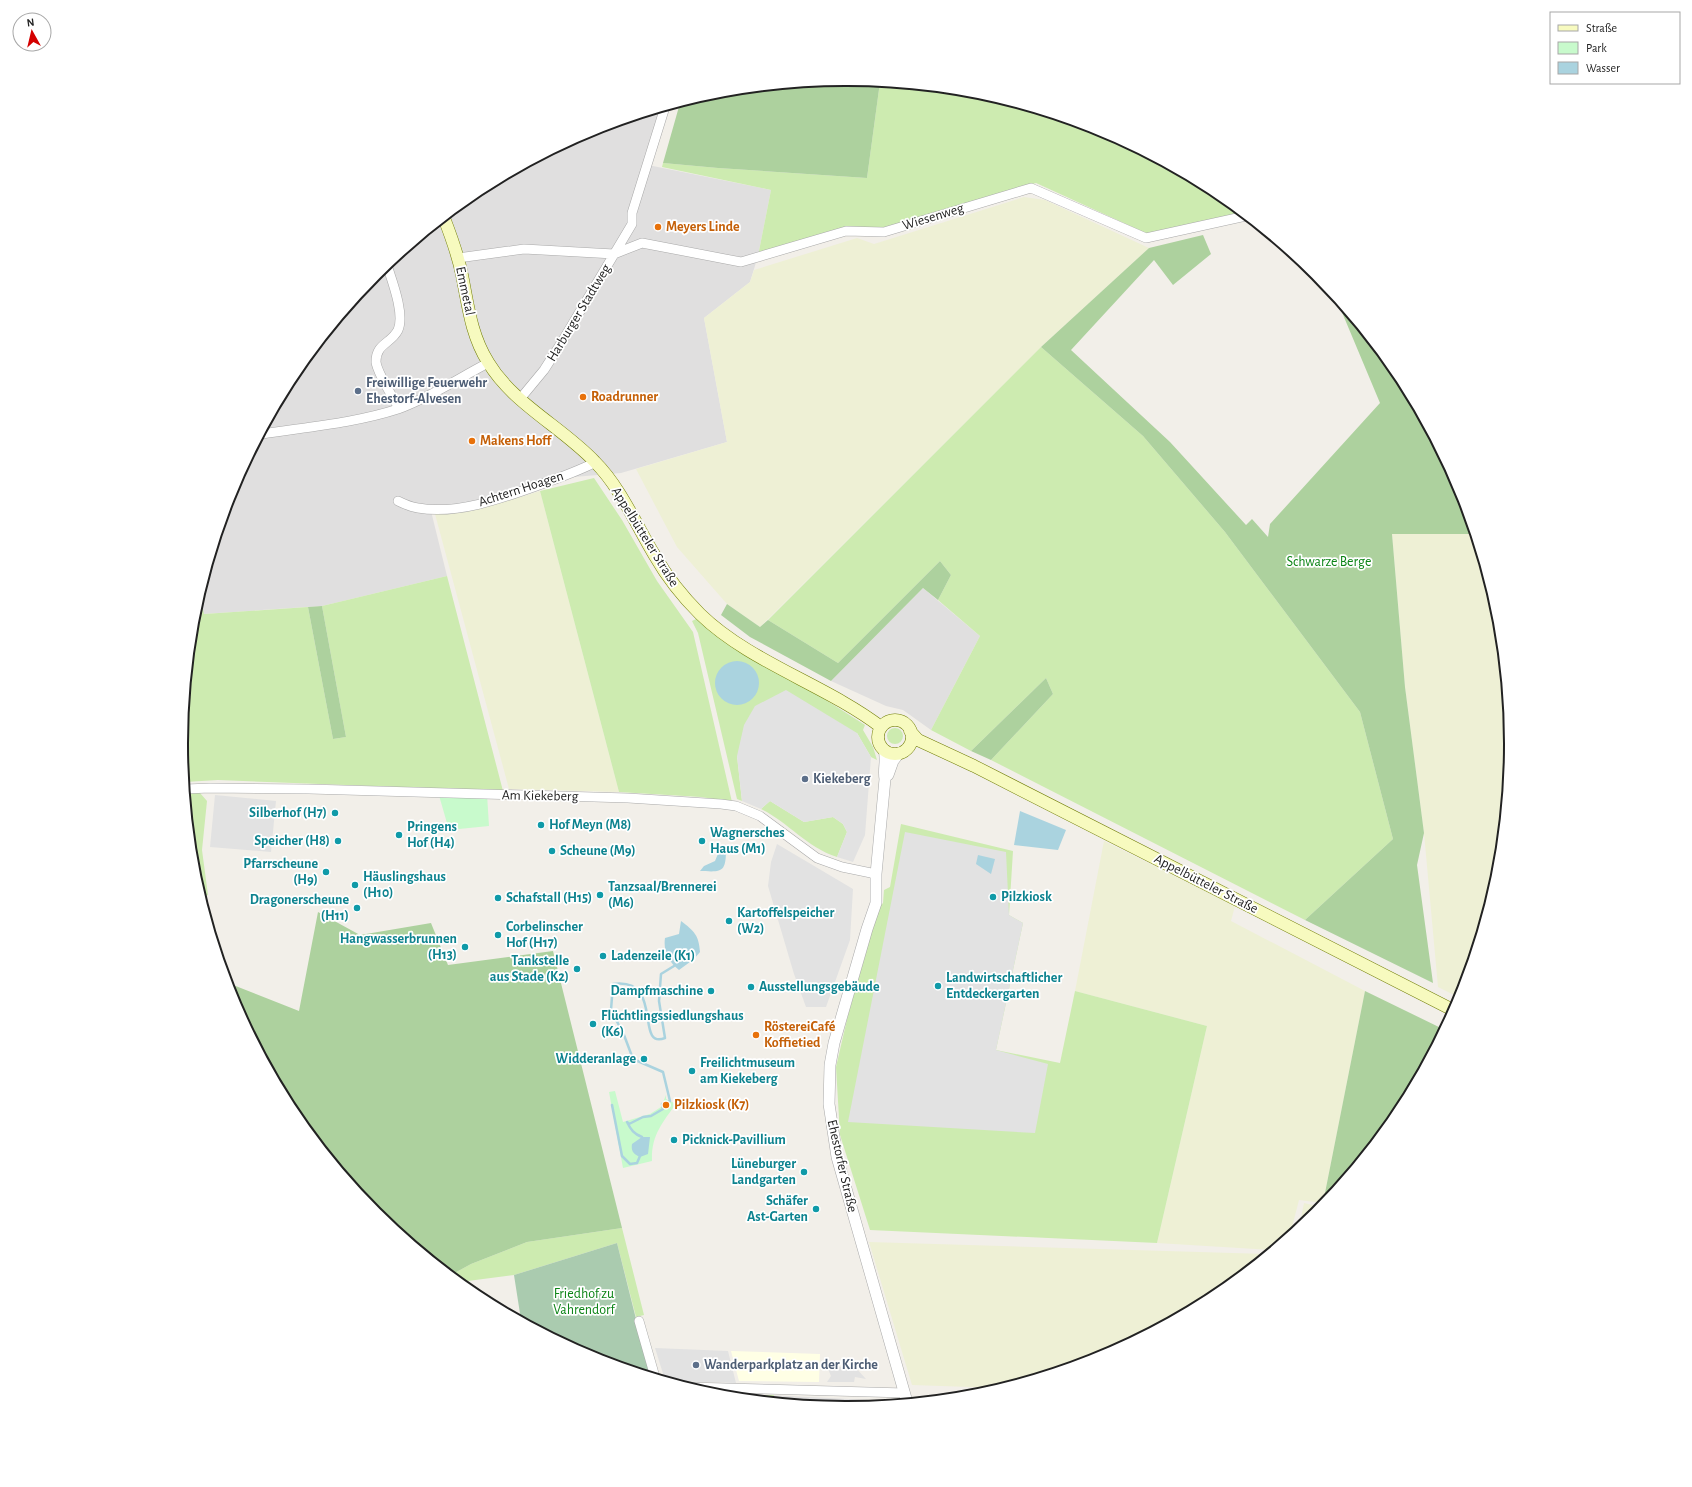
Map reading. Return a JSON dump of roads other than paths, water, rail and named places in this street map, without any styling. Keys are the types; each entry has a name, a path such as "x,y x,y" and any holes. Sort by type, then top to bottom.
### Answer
{"main road":[{"name":"Emmetal","path":"446,222 458,258 469,314 481,349 488,363"},
{"name":"Appelbütteler Straße","path":"488,363 520,399 575,443 596,462 617,490 664,570 687,601 701,616 752,652 836,698 881,727"},
{"path":"898,721 906,725 910,731 911,740 902,751 891,753 884,750 878,739 881,727 889,722 898,721"},
{"name":"Appelbütteler Straße","path":"910,731 918,740 959,759 1448,1007"},
{"name":"Appelbütteler Straße","path":"902,751 918,748 959,759"}],"street":[{"name":"Harburger Stadtweg","path":"520,399 544,370 632,224 632,213 663,112"},
{"name":"Wiesenweg","path":"614,254 642,243 741,262 846,231 884,232 1031,188 1146,238 1240,217"},
{"path":"458,258 524,249 614,254"},
{"path":"389,271 395,291 399,318 398,330 391,339 380,347 376,364 399,408"},
{"path":"267,433 375,416 427,396 488,363"},
{"name":"Achtern Hoagen","path":"398,501 417,508 448,509 513,494 582,469 596,462"},
{"name":"Ehestorfer Straße","path":"884,750 886,757 884,770 885,779 876,874 876,903 834,1043 830,1065 829,1104 837,1157 906,1398"},
{"name":"Ehestorfer Straße","path":"885,779 893,761 902,751"},
{"name":"Am Kiekeberg","path":"190,789 340,790 628,798 721,804 736,806 760,816 817,858 842,867 876,874"},
{"path":"640,1321 654,1372"},
{"path":"722,1389 906,1398"}],"water":[{"path":"737,661 749,665 755,671 759,683 755,695 749,701 737,705 725,701 719,695 715,683 719,671 725,665"},
{"path":"1020,811 1066,830 1058,850 1014,845"},
{"path":"720,849 726,849 724,867 718,871 700,871 704,866 715,861"},
{"path":"978,855 995,859 991,874 976,864"},
{"path":"681,921 697,937 700,952 694,959 679,970 672,963 666,952 665,938 679,934"},
{"path":"642,1137 650,1137 648,1154 640,1157 633,1152 632,1144"}],"waterway":[{"path":"642,1139 642,1137 633,1131 627,1122 629,1124 643,1117 651,1116 663,1109 662,1104 670,1101 663,1072 633,1059 624,1035 611,1010 613,984 629,985 639,991 644,1001 651,1034 656,1039 665,1038 659,1001 661,974 674,966"},
{"path":"612,1105 622,1156 630,1164 637,1163 640,1156"}],"place":[{"name":"Meyers Linde","path":"658,227"},
{"name":"Freiwillige Feuerwehr Ehestorf-Alvesen","path":"358,391"},
{"name":"Roadrunner","path":"583,397"},
{"name":"Makens Hoff","path":"472,441"},
{"name":"Kiekeberg","path":"805,779"},
{"name":"Silberhof (H7)","path":"335,813"},
{"name":"Hof Meyn (M8)","path":"541,825"},
{"name":"Pringens Hof (H4)","path":"399,835"},
{"name":"Speicher (H8)","path":"338,841"},
{"name":"Wagnersches Haus (M1)","path":"702,841"},
{"name":"Scheune (M9)","path":"552,851"},
{"name":"Pfarrscheune (H9)","path":"326,872"},
{"name":"Häuslingshaus (H10)","path":"355,885"},
{"name":"Tanzsaal/Brennerei (M6)","path":"600,895"},
{"name":"Pilzkiosk","path":"993,897"},
{"name":"Schafstall (H15)","path":"498,898"},
{"name":"Dragonerscheune (H11)","path":"357,908"},
{"name":"Kartoffelspeicher (W2)","path":"729,921"},
{"name":"Corbelinscher Hof (H17)","path":"498,935"},
{"name":"Hangwasserbrunnen (H13)","path":"465,947"},
{"name":"Ladenzeile (K1)","path":"603,956"},
{"name":"Tankstelle aus Stade (K2)","path":"577,969"},
{"name":"Landwirtschaftlicher Entdeckergarten","path":"938,986"},
{"name":"Ausstellungsgebäude","path":"751,987"},
{"name":"Dampfmaschine","path":"711,991"},
{"name":"Flüchtlingssiedlungshaus (K6)","path":"593,1024"},
{"name":"RöstereiCafé Koffietied","path":"756,1035"},
{"name":"Widderanlage","path":"644,1059"},
{"name":"Freilichtmuseum am Kiekeberg","path":"692,1071"},
{"name":"Pilzkiosk (K7)","path":"666,1105"},
{"name":"Picknick-Pavillium","path":"674,1140"},
{"name":"Lüneburger Landgarten","path":"804,1172"},
{"name":"Schäfer Ast-Garten","path":"816,1209"},
{"name":"Wanderparkplatz an der Kirche","path":"696,1365"}],"park label":[{"name":"Schwarze Berge","path":"1329,562"},
{"name":"Friedhof zu Vahrendorf","path":"584,1302"}]}
